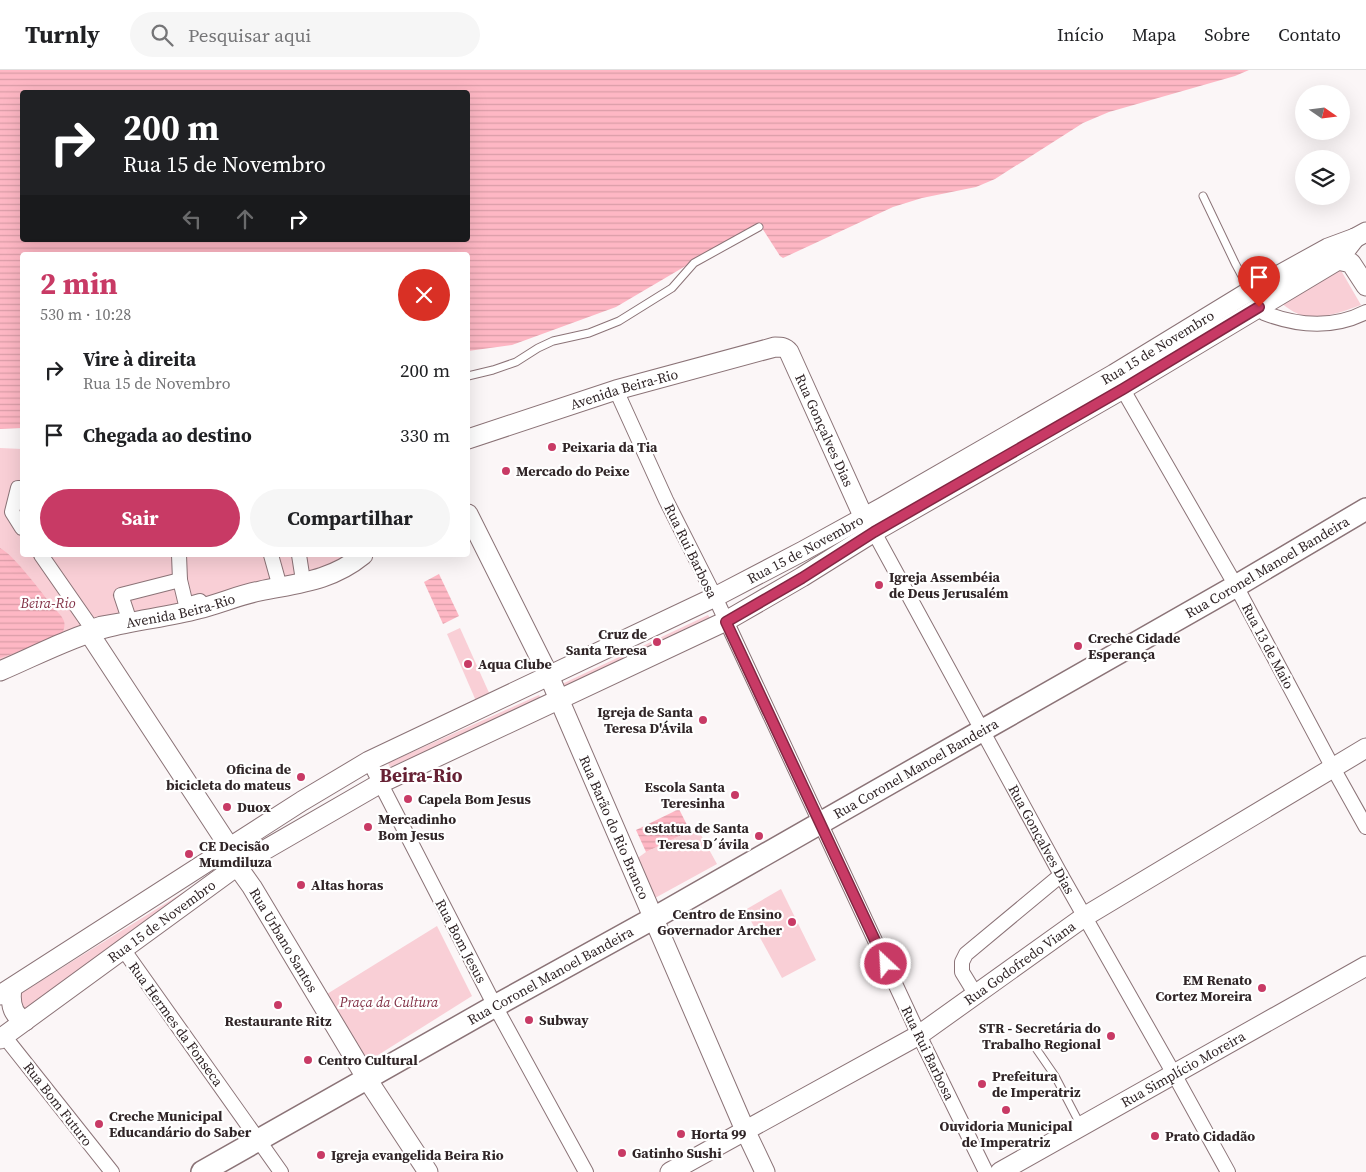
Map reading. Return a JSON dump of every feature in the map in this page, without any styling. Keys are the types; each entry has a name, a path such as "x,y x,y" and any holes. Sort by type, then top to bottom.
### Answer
{"main road":[{"name":"Rua 15 de Novembro","path":"1118,381 1250,291 1328,248 1360,235"},
{"name":"Rua 15 de Novembro","path":"6,991 302,801 369,761 869,525 1118,381 1347,264 1360,235"},
{"path":"1347,264 1366,286"},
{"name":"Avenida Beira-Rio","path":"470,438 616,390 775,347 782,347"},
{"name":"Rua Gonçalves Dias","path":"782,347 786,348 789,352 869,525"},
{"name":"Rua Coronel Manoel Bandeira","path":"202,1172 654,918 1236,586 1366,509"},
{"name":"Rua Barão do Rio Branco","path":"470,518 549,676 745,1130 765,1172"},
{"name":"Rua 15 de Novembro","path":"2,1038 237,866 379,784 726,622 802,578 869,525"},
{"name":"Avenida Beira-Rio","path":"0,671 90,630 199,609 258,591 300,584 330,576 353,563 353,557"},
{"name":"Rua Urbano Santos","path":"90,630 230,848 237,866 252,887 367,1079 428,1172"},
{"name":"Rua Godofredo Viana","path":"670,1172 919,1035 1084,917 1366,748"},
{"name":"Rua Simplício Moreira","path":"1000,1172 1366,966"},
{"path":"6,991 14,1012 18,1018 25,1021"}],"street":[{"path":"1264,313 1279,319 1318,325 1337,323 1366,312"},
{"name":"Rua 13 de Maio","path":"1118,381 1236,586 1366,826"},
{"name":"Rua Rui Barbosa","path":"616,390 666,500 715,597 919,1035 986,1172"},
{"path":"20,487 6,512 20,526"},
{"name":"Rua Gonçalves Dias","path":"869,525 1084,917 1174,1074 1224,1169"},
{"path":"42,557 90,630"},
{"path":"180,557 180,580 186,605 256,584 326,569 351,557"},
{"path":"272,557 278,580"},
{"path":"299,557 302,574"},
{"path":"0,667 90,630 100,624 129,619 121,595 180,580"},
{"name":"Rua Bom Jesus","path":"369,761 379,784 495,1006 586,1172"},
{"path":"976,995 962,972 962,962 966,954 1061,875"},
{"name":"Rua Hermes da Fonseca","path":"123,949 281,1172"},
{"name":"Rua Bom Futuro","path":"2,1038 112,1172"}],"lane":[{"path":"1203,196 1250,291"},
{"path":"470,376 516,362 553,341 589,333 619,321 672,288 694,263 759,227"},
{"path":"1035,1047 1055,1076 1081,1126"}],"green space":[{"path":"1339,267 1361,305 1334,314 1313,317 1299,314 1281,303"},
{"name":"Beira-Rio","path":"0,448 20,449 20,557 349,557 325,569 186,605 0,677"},
{"path":"708,615 713,622 563,688 562,684"},
{"name":"Aqua Clube","path":"460,628 490,695 476,701 447,634"},
{"path":"539,695 543,701 390,767 388,763"},
{"path":"696,826 717,864 655,898 635,860 646,852 690,831"},
{"path":"224,867 27,1013 15,997"},
{"path":"781,889 816,960 782,978 745,910"},
{"name":"Praça da Cultura","path":"437,926 472,996 367,1062 327,994"}],"shaded area":[{"path":"0,70 1249,70 1235,76 1109,112 1083,123 995,179 976,187 922,198 893,207 783,258 760,225 757,224 616,307 512,345 470,351 470,252 20,252 20,428 0,429"},
{"path":"0,548 13,558 28,575 61,616 65,625 62,634 48,642 0,658"},
{"path":"439,574 459,616 443,624 424,582"},
{"path":"679,809 690,831 646,852 636,830"}],"place":[{"name":"Peixaria da Tia","path":"552,447"},
{"name":"Mercado do Peixe","path":"506,471"},
{"name":"Igreja Assembéia de Deus Jerusalém","path":"879,585"},
{"name":"Cruz de Santa Teresa","path":"657,642"},
{"name":"Creche Cidade Esperança","path":"1078,646"},
{"name":"Aqua Clube","path":"468,664"},
{"name":"Igreja de Santa Teresa D'Ávila","path":"703,720"},
{"name":"Oficina de bicicleta do mateus","path":"301,777"},
{"name":"Escola Santa Teresinha","path":"735,795"},
{"name":"Capela Bom Jesus","path":"408,799"},
{"name":"Duox","path":"227,807"},
{"name":"Mercadinho Bom Jesus","path":"368,827"},
{"name":"estatua de Santa Teresa D´ávila","path":"759,836"},
{"name":"CE Decisão Mumdiluza","path":"189,854"},
{"name":"Altas horas","path":"301,885"},
{"name":"Centro de Ensino Governador Archer","path":"792,922"},
{"name":"EM Renato Cortez Moreira","path":"1262,988"},
{"name":"Restaurante Ritz","path":"278,1005"},
{"name":"Subway","path":"529,1020"},
{"name":"STR - Secretária do Trabalho Regional","path":"1111,1036"},
{"name":"Centro Cultural","path":"308,1060"},
{"name":"Prefeitura de Imperatriz","path":"982,1084"},
{"name":"Ouvidoria Municipal de Imperatriz","path":"1006,1110"},
{"name":"Creche Municipal Educandário do Saber","path":"99,1124"},
{"name":"Horta 99","path":"681,1134"},
{"name":"Prato Cidadão","path":"1155,1136"},
{"name":"Gatinho Sushi","path":"622,1153"},
{"name":"Igreja evangelida Beira Rio","path":"321,1155"}],"district":[{"name":"Beira-Rio","path":"421,775"}],"route":[{"path":"886,964 726,622 802,578 874,532 1123,389 1259,307"}]}
